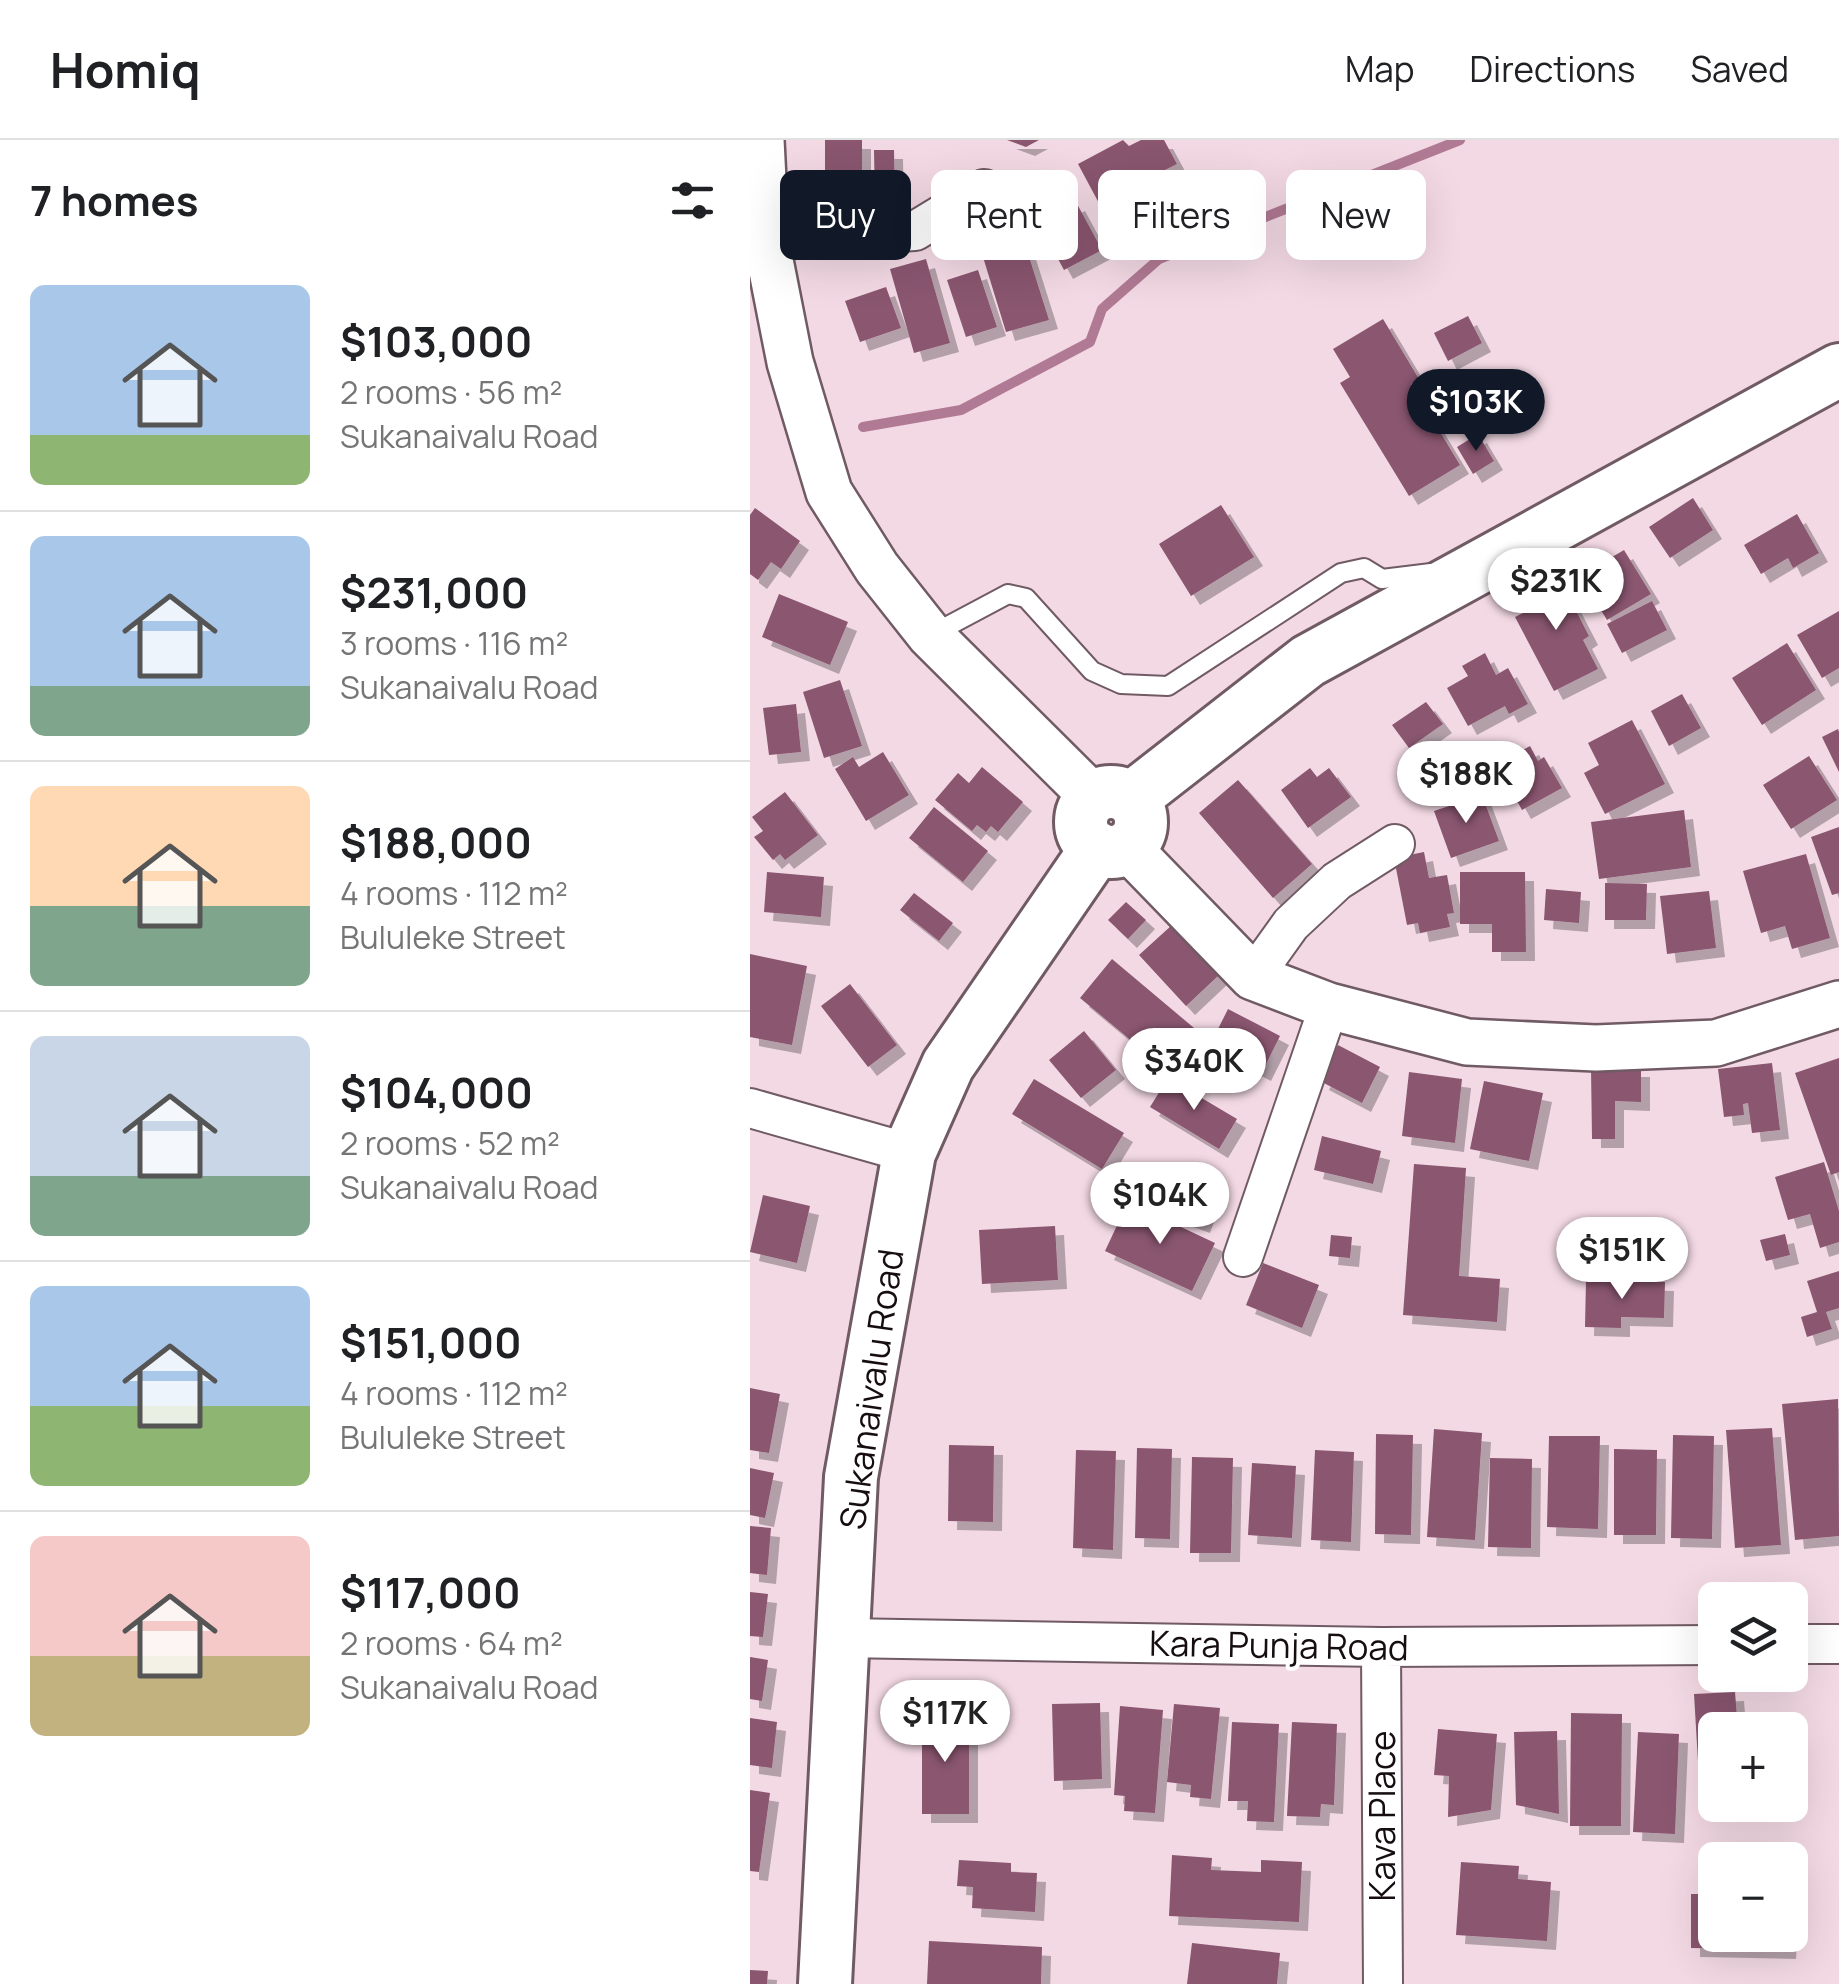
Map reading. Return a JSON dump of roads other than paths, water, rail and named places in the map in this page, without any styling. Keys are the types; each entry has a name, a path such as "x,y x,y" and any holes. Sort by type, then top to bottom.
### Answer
{"main road":[{"name":"Sukanaivalu Road","path":"826,1984 852,1478 908,1154 948,1065 1112,823 1308,661 1839,370"}],"street":[{"path":"761,140 766,240 790,362 829,492 877,568 930,635 1253,976 1329,1006 1467,1042 1596,1048 1716,1043 1839,1004"},
{"path":"766,240 914,231 931,221"},
{"path":"1253,976 1291,924 1325,892 1395,844"},
{"path":"1242,1258 1329,1006"},
{"path":"750,1108 908,1154"},
{"name":"Kara Punja Road","path":"843,1638 1381,1647 1698,1645"},
{"path":"1808,1644 1839,1644"},
{"name":"Kava Place","path":"1381,1647 1384,1984"}],"lane":[{"path":"930,635 1008,594 1026,598 1092,671 1122,684 1168,686 1340,573 1364,568 1382,579 1472,569"}],"waterway":[{"path":"863,427 961,410 1090,342 1102,309 1159,259 1460,140"}]}
